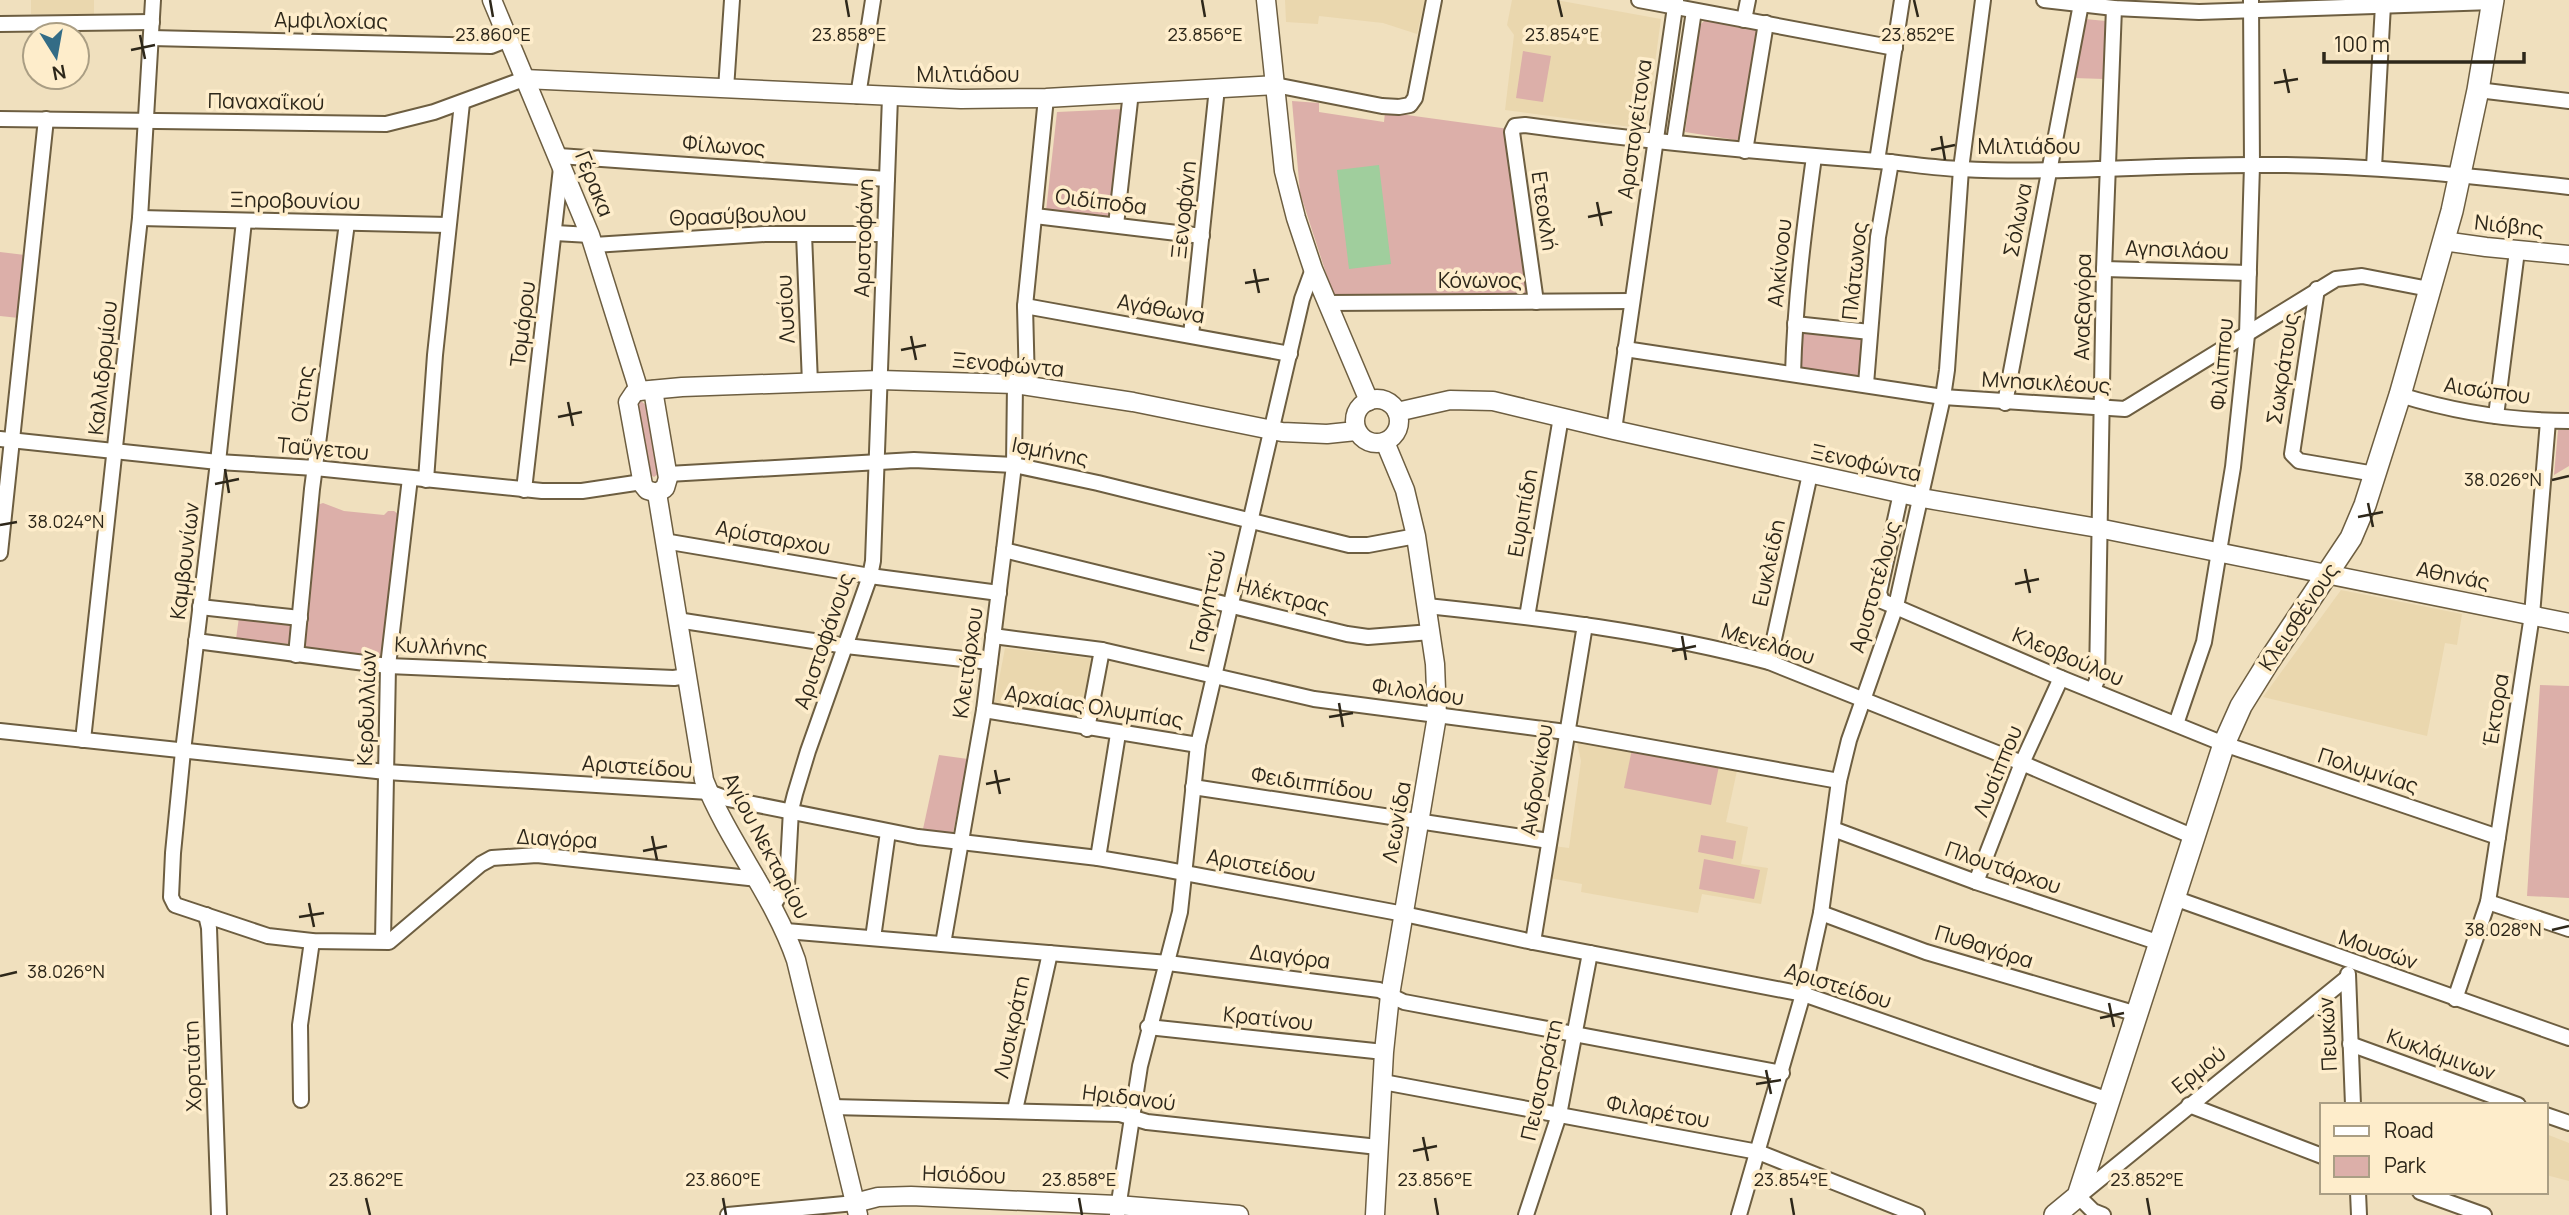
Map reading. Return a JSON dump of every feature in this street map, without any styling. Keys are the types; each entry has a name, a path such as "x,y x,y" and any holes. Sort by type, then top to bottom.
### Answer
{"main road":[{"name":"Κλεισθένους","path":"2074,1206 2224,744 2241,706 2328,574 2358,523 2400,395 2444,241 2461,174 2493,1"},
{"path":"2055,1215 2074,1206"}],"street":[{"name":"Καλλιδρομίου","path":"83,740 140,218 153,0"},
{"name":"Γέρακα","path":"492,0 592,240 646,391 668,474"},
{"path":"726,89 732,0"},
{"path":"858,96 873,0"},
{"path":"1266,0 1284,172 1313,269 1369,401"},
{"name":"Μιλτιάδου","path":"524,79 961,99 1046,98 1275,85 1399,107 1410,105 1415,98 1434,0"},
{"path":"1639,0 1675,4 1694,11 1895,48"},
{"path":"1744,20 1748,0"},
{"name":"Πλάτωνος","path":"1866,384 1884,161 1902,0"},
{"name":"Αριστοτέλους","path":"1739,1215 1803,994 1821,913 1839,781 1849,740 1896,606 1943,397 1961,169 1983,0"},
{"path":"2044,0 2114,8 2148,4 2199,12 2251,6 2493,1"},
{"name":"Αριστογείτονα","path":"1614,430 1675,4"},
{"name":"Σόλωνα","path":"2005,402 2081,4"},
{"path":"2374,167 2383,5"},
{"name":"Φιλίππου","path":"2176,724 2201,653 2233,467 2247,335 2252,165 2251,6"},
{"name":"Αναξαγόρα","path":"2093,690 2097,680 2104,269 2114,8"},
{"path":"1674,142 1694,11"},
{"path":"0,24 152,22"},
{"path":"1745,151 1766,23"},
{"name":"Αμφιλοχίας","path":"151,38 491,46 509,39"},
{"name":"Παναχαΐκού","path":"0,119 386,124 461,103 524,79"},
{"name":"Ξενοφάνη","path":"1191,335 1217,88"},
{"path":"2477,90 2569,101"},
{"path":"1116,225 1131,92"},
{"name":"Αριστοφάνη","path":"880,380 890,97"},
{"name":"Κλειτάρχου","path":"943,944 984,710 999,593 1014,465 1025,306 1046,98"},
{"path":"426,480 435,355 461,103"},
{"path":"0,552 6,440 46,119"},
{"name":"Μιλτιάδου","path":"1515,126 1745,151 1961,169 2107,170 2252,165 2374,167 2569,187"},
{"name":"Ετεοκλή","path":"1515,126 1512,132 1536,302"},
{"name":"Αλκίνοου","path":"1793,374 1802,243 1814,157"},
{"name":"Φίλωνος","path":"560,159 887,179"},
{"name":"Τομάρου","path":"524,490 555,233 560,159"},
{"name":"Οιδίποδα","path":"1035,216 1202,236"},
{"name":"Ξηροβουνίου","path":"140,218 448,225"},
{"name":"Καμβουνίων","path":"206,915 174,905 171,897 173,853 244,221"},
{"name":"Οίτης","path":"296,655 315,468 347,223"},
{"name":"Θρασύβουλου","path":"555,233 592,240 885,234"},
{"name":"Λυσίου","path":"804,234 810,383"},
{"name":"Νιόβης","path":"2444,241 2569,255"},
{"path":"2496,416 2517,251"},
{"name":"Γαργηττού","path":"1117,1210 1148,1027 1168,963 1180,912 1198,745 1301,299 1313,269"},
{"name":"Αγησιλάου","path":"2104,269 2249,273"},
{"name":"Μνησικλέους","path":"1625,349 1943,397 2125,409 2336,279 2349,276 2429,289"},
{"name":"Σωκράτους","path":"2317,289 2291,450 2299,461 2375,474"},
{"name":"Κόνωνος","path":"1327,303 1632,301"},
{"name":"Αγάθωνα","path":"1025,306 1290,354"},
{"path":"1795,324 1870,332"},
{"name":"Ξενοφώντα","path":"646,391 880,380 1021,385 1133,402 1300,434 1356,430"},
{"name":"Αριστοφάνους","path":"772,907 787,884 791,810 808,751 870,576 873,561 880,380"},
{"path":"646,391 630,397 628,406 642,481 647,490 657,493 665,488 668,474"},
{"name":"Αισώπου","path":"2400,395 2447,409 2496,416 2569,421"},
{"name":"Ξενοφώντα","path":"1397,412 1450,400 1478,399 1922,498 2098,528 2328,574"},
{"path":"1382,400 1397,412 1399,419 1396,433 1385,442 1372,443 1360,436 1356,430 1355,416 1369,401 1382,400"},
{"name":"Ευριπίδη","path":"1527,617 1562,417"},
{"name":"Έκτορα","path":"2455,999 2488,902 2532,615 2548,421"},
{"name":"Ταΰγετου","path":"6,440 524,490 582,491 642,481"},
{"name":"Λεωνίδα","path":"1375,1215 1384,1052 1390,995 1437,716 1431,632 1416,537 1405,491 1385,442"},
{"name":"Ισμήνης","path":"668,474 932,460 1014,465 1098,482 1349,545 1368,545 1416,537"},
{"name":"Ευκλείδη","path":"1769,662 1810,474"},
{"name":"Κερδυλλίων","path":"383,942 388,666 410,478"},
{"name":"Αγίου Νεκταρίου","path":"657,493 701,768 709,792 738,849 758,879 786,931 796,960 857,1209"},
{"path":"1896,606 1882,601 1880,593 1901,493"},
{"name":"Αρίσταρχου","path":"664,541 870,576 999,593"},
{"name":"Ηλέκτρας","path":"1004,550 1368,637 1431,632"},
{"name":"Αθηνάς","path":"2328,574 2569,623"},
{"name":"Μενελάου","path":"1427,606 1585,625 1742,654 1769,662 2022,763 2194,837"},
{"name":"Κλεοβούλου","path":"1896,606 2061,678 2224,744"},
{"path":"200,607 300,618"},
{"path":"677,620 846,646 990,662"},
{"name":"Ανδρονίκου","path":"1533,942 1585,625"},
{"name":"Φιλολάου","path":"993,636 1102,650 1314,699 1566,732 1839,781"},
{"name":"Κυλλήνης","path":"196,641 388,666 686,677"},
{"path":"1087,729 1102,650"},
{"name":"Λυσίππου","path":"1976,882 2022,763 2061,678"},
{"name":"Αρχαίας Ολυμπίας","path":"984,710 1087,729 1198,745"},
{"name":"Αριστείδου","path":"0,731 386,772 709,792 728,799 888,832 1098,858 1404,914 1803,994 2109,1100"},
{"path":"1098,858 1118,734"},
{"name":"Πολυμνίας","path":"2224,744 2498,837"},
{"name":"Φειδιππίδου","path":"1193,787 1549,841"},
{"name":"Πλουτάρχου","path":"1833,829 1976,882 2160,943"},
{"path":"873,938 888,832"},
{"name":"Διαγόρα","path":"383,942 389,942 481,864 492,858 537,855 758,879"},
{"name":"Μουσών","path":"2174,898 2569,1038"},
{"path":"2488,902 2569,929"},
{"name":"Πυθαγόρα","path":"1821,913 1926,952 2137,1014"},
{"path":"206,915 268,936 312,941 383,942"},
{"name":"Χορτιάτη","path":"206,915 209,928 219,1215"},
{"name":"Διαγόρα","path":"786,931 1168,963 1379,990 1404,1002 1782,1073"},
{"path":"301,1100 300,1025 312,941"},
{"name":"Λυσικράτη","path":"1015,1110 1050,953"},
{"name":"Πεισιστράτη","path":"1526,1215 1559,1115 1590,953"},
{"name":"Πευκών","path":"2352,963 2347,978 2353,1103"},
{"name":"Ερμού","path":"2074,1206 2189,1105 2347,978"},
{"name":"Κρατίνου","path":"1148,1027 1384,1052"},
{"name":"Κυκλάμινων","path":"2350,1044 2512,1103"},
{"name":"Φιλαρέτου","path":"1383,1082 1758,1152 1917,1215"},
{"path":"2189,1105 2320,1155"},
{"name":"Ηριδανού","path":"832,1107 1120,1114 1147,1122 1378,1147"},
{"path":"2548,1116 2569,1123"},
{"path":"2358,1194 2360,1215"},
{"path":"2426,1194 2484,1215"},
{"name":"Ησιόδου","path":"857,1209 878,1198 911,1196 1239,1215"},
{"path":"2074,1206 2103,1215"},
{"path":"728,1215 857,1209"}],"shaded area":[{"path":"31,0 94,0 94,14 31,14"},
{"path":"1285,0 1425,0 1417,34 1383,23 1319,16 1318,24 1286,22"},
{"path":"1512,0 1556,0 1661,19 1646,129 1505,110 1514,35 1507,25"},
{"path":"1379,165 1391,264 1349,269 1337,170"},
{"path":"2341,590 2462,614 2457,645 2445,643 2427,736 2263,697"},
{"path":"1005,648 1095,659 1084,721 994,706"},
{"path":"1576,738 1738,766 1726,822 1748,827 1741,864 1768,868 1761,904 1702,894 1698,913 1581,892 1582,884 1549,878 1553,846 1569,848 1581,761"},
{"path":"2548,1135 2569,1143 2569,1181 2548,1176"}],"green space":[{"path":"2085,19 2106,21 2104,79 2073,78"},
{"path":"1705,20 1757,30 1740,139 1685,132 1700,25"},
{"path":"1523,51 1551,56 1543,102 1516,98"},
{"path":"1292,101 1319,103 1319,112 1384,122 1385,112 1509,129 1533,298 1335,301 1300,193"},
{"path":"1122,109 1110,218 1046,211 1057,112"},
{"path":"0,252 25,255 19,318 0,316"},
{"path":"1802,330 1864,337 1859,377 1799,368"},
{"path":"641,401 648,407 658,474 654,477 651,475 638,410"},
{"path":"2558,430 2569,430 2569,466 2554,475"},
{"path":"323,503 344,511 384,515 388,511 394,511 402,517 401,526 395,532 384,633 386,654 381,661 313,648 309,652 302,651 302,629 306,625 314,543 311,528 317,505"},
{"path":"239,617 292,623 289,644 236,639"},
{"path":"2540,685 2569,686 2569,898 2527,896"},
{"path":"1632,749 1719,766 1711,805 1624,788"},
{"path":"939,755 968,759 953,833 923,829"},
{"path":"1701,835 1736,841 1733,859 1698,852"},
{"path":"1704,859 1760,870 1754,899 1699,889"}]}
